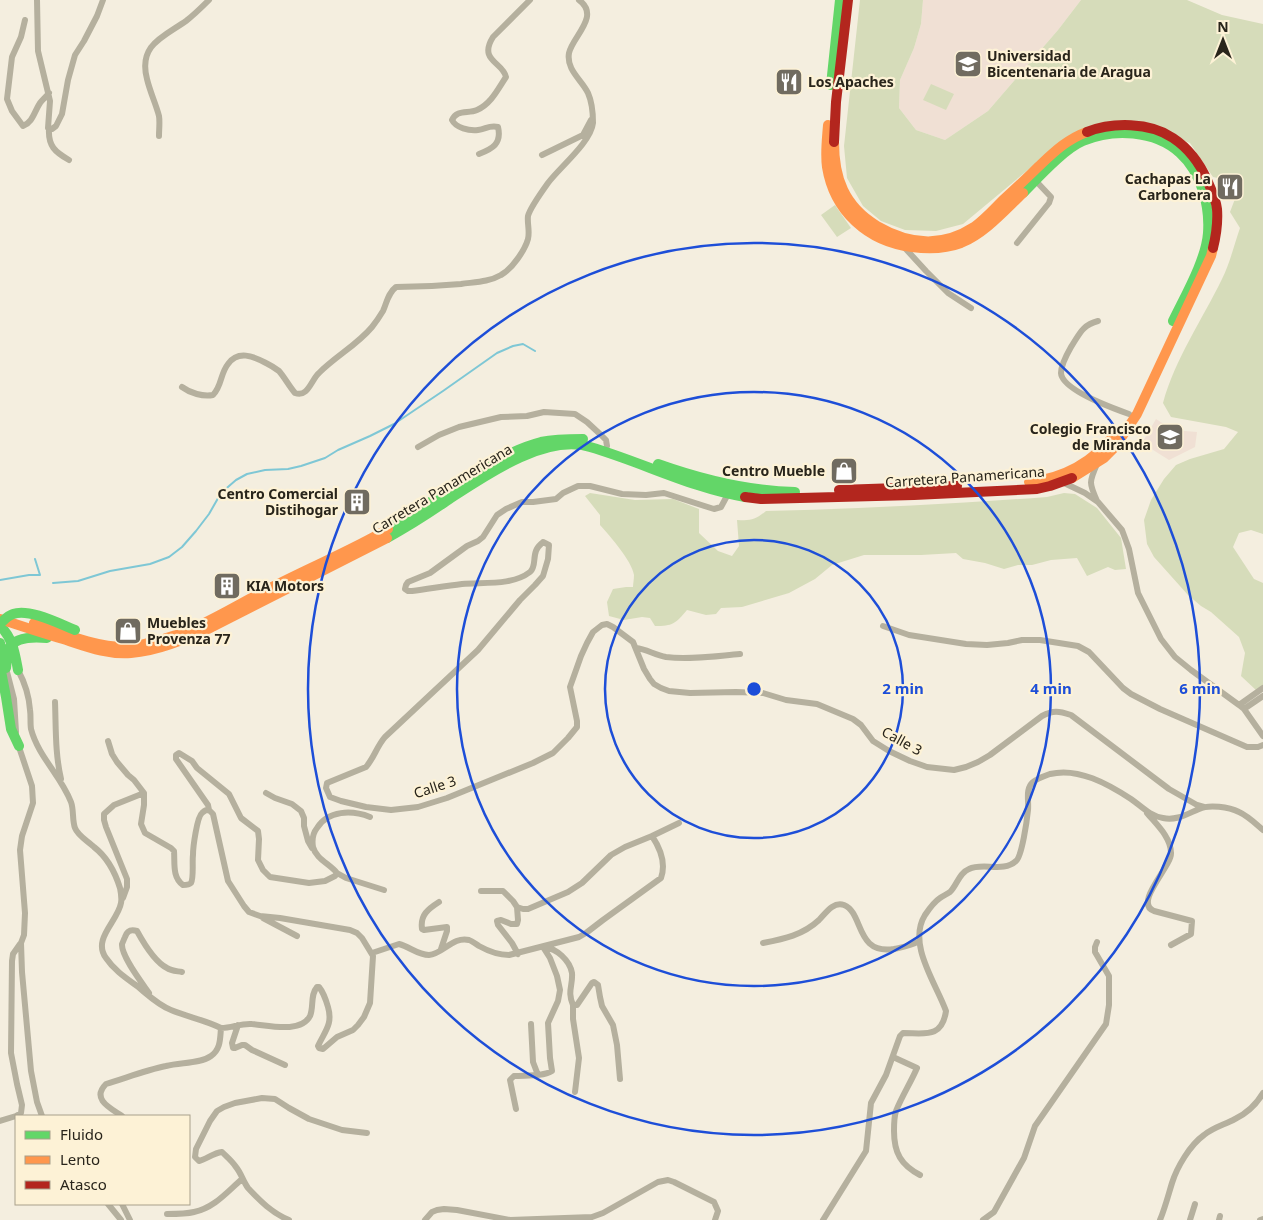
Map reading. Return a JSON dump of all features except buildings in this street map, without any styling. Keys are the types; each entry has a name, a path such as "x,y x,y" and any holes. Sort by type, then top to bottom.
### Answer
{"main road":[{"name":"Carretera Panamericana","path":"0,612 87,640 112,645 127,647 176,636 212,620 274,586 371,539 502,456 528,445 569,437 588,439 700,479 762,491 787,492 1036,482 1061,474 1085,463 1109,443 1129,414 1147,380 1205,250 1208,232 1207,210 1200,184 1191,167 1180,153 1165,143 1136,133 1118,132 1102,134 1082,141 1063,154 979,234 950,247 929,249 904,247 882,241 857,224 839,198 828,174 827,135 840,0"},
{"name":"Carretera Panamericana","path":"0,619 93,650 131,653 157,649 179,642 208,629 383,541 400,532 506,463 554,446 571,444 588,446 699,486 728,494 761,499 904,495 1037,488 1062,482 1076,476 1098,462 1115,447 1137,414 1211,256 1216,238 1217,211 1214,195 1204,173 1192,155 1172,137 1141,127 1120,125 1102,127 1081,133 1059,147 975,226 964,234 949,240 929,242 897,237 888,233 865,218 855,207 840,183 834,163 835,109 848,0"},
{"path":"18,670 13,644 6,631 0,625 6,617 17,612 26,612 127,647"},
{"path":"3,667 9,648 23,639 47,638 62,643 68,642"},
{"path":"18,670 23,639"},
{"path":"0,643 4,691 11,734 19,746"}],"street":[{"path":"36,0 38,51 50,101 49,138 57,152 69,160"},
{"path":"49,129 56,126 62,114 75,55 98,16 103,0"},
{"path":"159,136 159,117 145,74 145,60 148,50 160,37 188,19 209,0"},
{"path":"479,154 494,146 499,134 498,127 490,126 478,130 461,128 454,124 452,120 456,114 477,110 492,98 506,77 505,71 492,61 488,49 490,42 530,0"},
{"path":"182,387 187,391 202,395 213,395 220,386 224,369 231,360 247,355 277,369 295,393 303,394 320,372 362,338 383,310 389,295 394,289 486,281 503,274 521,254 528,239 529,215 547,184 585,142 591,132 592,116 589,94 570,67 568,55 587,18 586,7 579,0"},
{"path":"25,20 21,37 12,57 7,99 12,111 23,126 31,121 40,102 49,94"},
{"path":"542,155 583,135 592,116"},
{"path":"1017,243 1051,199 1036,180"},
{"path":"904,247 948,293 971,308"},
{"path":"1098,321 1084,327 1066,356 1061,372 1063,379 1066,384 1076,390 1101,403 1129,414"},
{"path":"418,447 459,427 501,417 527,416 544,412 575,414 601,435 606,440 607,446"},
{"path":"1098,462 1090,479 1091,488 1098,502"},
{"path":"1062,482 1085,492 1098,502 1122,530 1129,549 1138,593 1161,639 1175,656 1191,670 1242,707 1263,736"},
{"name":"Calle 3","path":"728,494 721,507 714,509 664,493 646,495 622,494 590,486 578,486 563,493 556,499 522,502 497,515 478,541 467,546 430,573 408,582 405,588 408,591 412,591 519,578 531,572 536,550 543,542 549,545 549,550 542,576 478,650 385,736 371,762 327,784 327,794 341,802 366,807 391,810 418,807 447,798 553,753 577,727 570,687 581,656 594,632 597,628 607,624 632,642 650,679 661,688 669,691 690,693 763,693 786,700 817,704 861,724 873,741 889,751 927,767 954,770 966,767 990,755 1049,712 1071,715 1170,789 1201,808"},
{"path":"883,626 909,635 966,644 987,645 1022,640 1040,640 1078,646 1088,652 1130,694 1160,709 1247,746 1258,747 1263,744"},
{"path":"636,648 663,657 680,658 740,654"},
{"path":"3,667 14,699 15,728 32,786 33,803 22,836 20,850 25,912 24,935 13,954 12,968 11,1053 22,1105 21,1113 18,1115"},
{"path":"18,670 25,684 30,709 31,728 37,745 62,785 73,809 75,828 84,839 106,858 113,870 122,901"},
{"path":"1242,707 1263,688"},
{"path":"1242,707 1263,696"},
{"path":"55,702 56,749 62,785"},
{"path":"108,742 117,762 144,792 142,828 145,833 174,851 176,877 183,885 191,882 193,853 201,814 209,810"},
{"path":"298,936 249,912 244,906 228,881 213,814 176,759 176,755 179,753 192,761 197,768 229,794 241,818 258,831 260,839 258,860 263,870 270,877 309,883 326,882 335,876 337,872"},
{"path":"823,1220 866,1151 871,1103 886,1075 900,1036 903,1033 924,1034 936,1031 945,1018 946,1011 926,967 919,941 920,927 924,916 938,899 950,892 964,872 969,869 978,866 998,868 1018,860 1028,809 1028,789 1033,782 1057,772 1073,772 1090,777 1117,791 1153,815 1164,819 1188,815 1201,808 1228,808 1240,812 1263,830"},
{"path":"144,792 114,805 104,814 106,827 127,879 127,887 117,914 106,932 102,950 105,958 154,1000 170,1010 212,1023 221,1028 251,1024 281,1028 298,1025 306,1021 310,1016 314,992 317,987 320,987 330,1014 329,1025 318,1046 323,1050 338,1037 353,1030 364,1017 370,1003 372,953 362,938 350,930 260,916"},
{"path":"266,793 292,804 301,811 308,841 324,862 346,878 384,890"},
{"path":"1141,807 1168,840 1172,852 1170,862 1149,893 1150,908 1154,911 1192,921 1192,934 1171,945"},
{"path":"315,852 313,846 314,834 318,826 326,818 342,813 362,814 370,817"},
{"path":"517,907 528,909 568,892 582,883 611,855 679,823"},
{"path":"372,953 399,944 420,954 435,954 459,940 468,940 500,955 509,955 578,937 661,878 663,871 661,857 652,836"},
{"path":"481,891 504,891 513,900 517,907 517,924 497,921 518,954"},
{"path":"439,902 427,910 422,918 421,927 424,930 447,927 441,951"},
{"path":"763,943 788,938 805,931 832,906 839,904 850,909 864,937 881,950 906,947 919,941"},
{"path":"154,1000 124,955 122,945 126,934 129,931 137,931 150,951 168,970 182,972"},
{"path":"983,1220 994,1212 1024,1158 1035,1126 1106,1024 1109,1005 1109,976 1095,952 1098,942"},
{"path":"21,943 31,1071 42,1115"},
{"path":"543,947 550,948 560,954 568,962 572,972 570,991 579,1058 574,1092"},
{"path":"516,1109 511,1077 538,1075 552,1071 548,1023 558,1002 560,990 550,958 543,947"},
{"path":"573,1005 577,1005 580,1002 592,983 594,982 598,985 602,1006 613,1025 618,1045 620,1078"},
{"path":"530,1024 533,1062 538,1075"},
{"path":"238,1025 232,1043 233,1048 245,1045 285,1065"},
{"path":"121,1115 104,1103 100,1093 106,1084 158,1068 200,1061 211,1057 220,1045 221,1028"},
{"path":"893,1056 917,1068 896,1112 894,1142 903,1162 910,1170 920,1176"},
{"path":"1160,1220 1175,1174 1191,1149 1203,1136 1249,1110 1258,1102 1263,1093"},
{"path":"289,1220 263,1204 248,1188 237,1168 222,1152 199,1161 195,1157 196,1148 210,1121 218,1111 236,1103 262,1098 275,1099 320,1123 342,1130 367,1133"},
{"path":"0,1121 15,1116"},
{"path":"167,1214 202,1210 217,1202 242,1179"},
{"path":"425,1220 432,1212 444,1209 510,1220 592,1217 658,1182 668,1180 714,1202 718,1211 715,1220"},
{"path":"1190,1220 1195,1204"},
{"path":"109,1205 121,1220"},
{"path":"122,1205 130,1220"},
{"path":"994,1212 997,1220"}],"shaded area":[{"name":"Universidad Bicentenaria de Aragua","path":"923,0 1081,0 1058,30 988,111 945,140 916,130 899,108 900,80 914,48 921,24"},
{"name":"Colegio Francisco de Miranda","path":"1156,419 1173,430 1197,432 1195,447 1169,460 1142,443"}],"green space":[{"path":"860,0 923,0 921,24 914,48 900,80 899,108 916,130 945,140 988,111 1058,30 1081,0 1187,0 1222,15 1263,24 1263,534 1251,530 1239,533 1233,547 1254,579 1263,583 1263,687 1257,691 1241,676 1245,653 1239,637 1188,595 1154,557 1147,544 1144,520 1151,500 1164,479 1176,465 1224,449 1238,432 1226,427 1171,417 1163,403 1174,371 1230,260 1240,228 1230,212 1241,183 1213,177 1190,143 1139,125 1105,125 1029,169 963,224 936,231 905,230 881,221 863,206 847,178 844,146"},
{"path":"931,84 954,94 946,110 923,100"},
{"path":"835,205 851,228 837,237 821,215"},
{"path":"590,493 635,500 673,499 699,509 699,533 718,551 732,556 739,546 737,520 753,519 766,511 942,504 1047,497 1064,493 1075,494 1097,508 1121,538 1126,569 1115,570 1108,567 1087,576 1077,558 1051,560 1004,569 963,559 956,553 864,555 832,565 815,579 789,593 742,607 721,608 716,614 706,615 687,610 673,623 655,626 650,618 642,617 624,620 609,616 607,602 613,589 633,587 634,575 625,556 600,525 600,515 585,496"}],"waterway":[{"path":"53,583 78,581 110,571 150,564 169,557 182,547 196,531 209,514 221,493 236,480 247,474 265,470 288,469 325,458 394,424 497,353 523,344 535,351"},
{"path":"0,580 40,575 35,559"}],"traffic: fast":[{"path":"831,85 840,0"},
{"path":"1023,193 1068,150 1083,141 1095,137 1120,133 1146,136 1170,145 1180,153 1194,170 1203,190 1206,200 1208,233 1199,266 1173,321"},
{"path":"388,529 497,460 541,442 583,439"},
{"path":"387,538 495,470 514,460 553,446 572,444 590,447 705,488 745,497"},
{"path":"658,464 725,484 795,492"},
{"path":"0,624 11,615 27,613 75,630"},
{"path":"0,626 11,641 18,670"},
{"path":"6,668 7,653 16,641 26,638 47,638"},
{"path":"0,643 4,662"},
{"path":"0,666 11,729 19,746"}],"traffic: slow":[{"path":"828,125 827,167 837,197 856,222 881,239 912,247 930,248 961,243 986,228 1023,193"},
{"path":"834,142 834,155 839,179 843,190 856,210 877,226 901,237 913,240 937,241 962,234 974,227 1055,152 1073,138 1087,132"},
{"path":"1072,478 1104,458 1115,447 1137,414 1211,256 1213,248"},
{"path":"1029,482 1055,477 1078,466 1098,452 1116,433"},
{"path":"34,623 102,645 129,647 169,638 200,625 388,529"},
{"path":"0,619 105,651 131,653 151,650 180,641 208,629 387,538"}],"traffic: jam":[{"path":"834,142 836,102 848,0"},
{"path":"1087,132 1108,126 1142,126 1164,133 1184,147 1201,168 1216,202 1217,224 1213,248"},
{"path":"745,497 761,499 914,495 1037,489 1072,478"},
{"path":"839,490 957,486"}],"place":[{"name":"Universidad Bicentenaria de Aragua","path":"968,64"},
{"name":"Los Apaches","path":"789,82"},
{"name":"Cachapas La Carbonera","path":"1230,187"},
{"name":"Colegio Francisco de Miranda","path":"1170,437"},
{"name":"Centro Mueble","path":"844,471"},
{"name":"Centro Comercial Distihogar","path":"357,502"},
{"name":"KIA Motors","path":"227,586"},
{"name":"Muebles Provenza 77","path":"128,631"}]}
